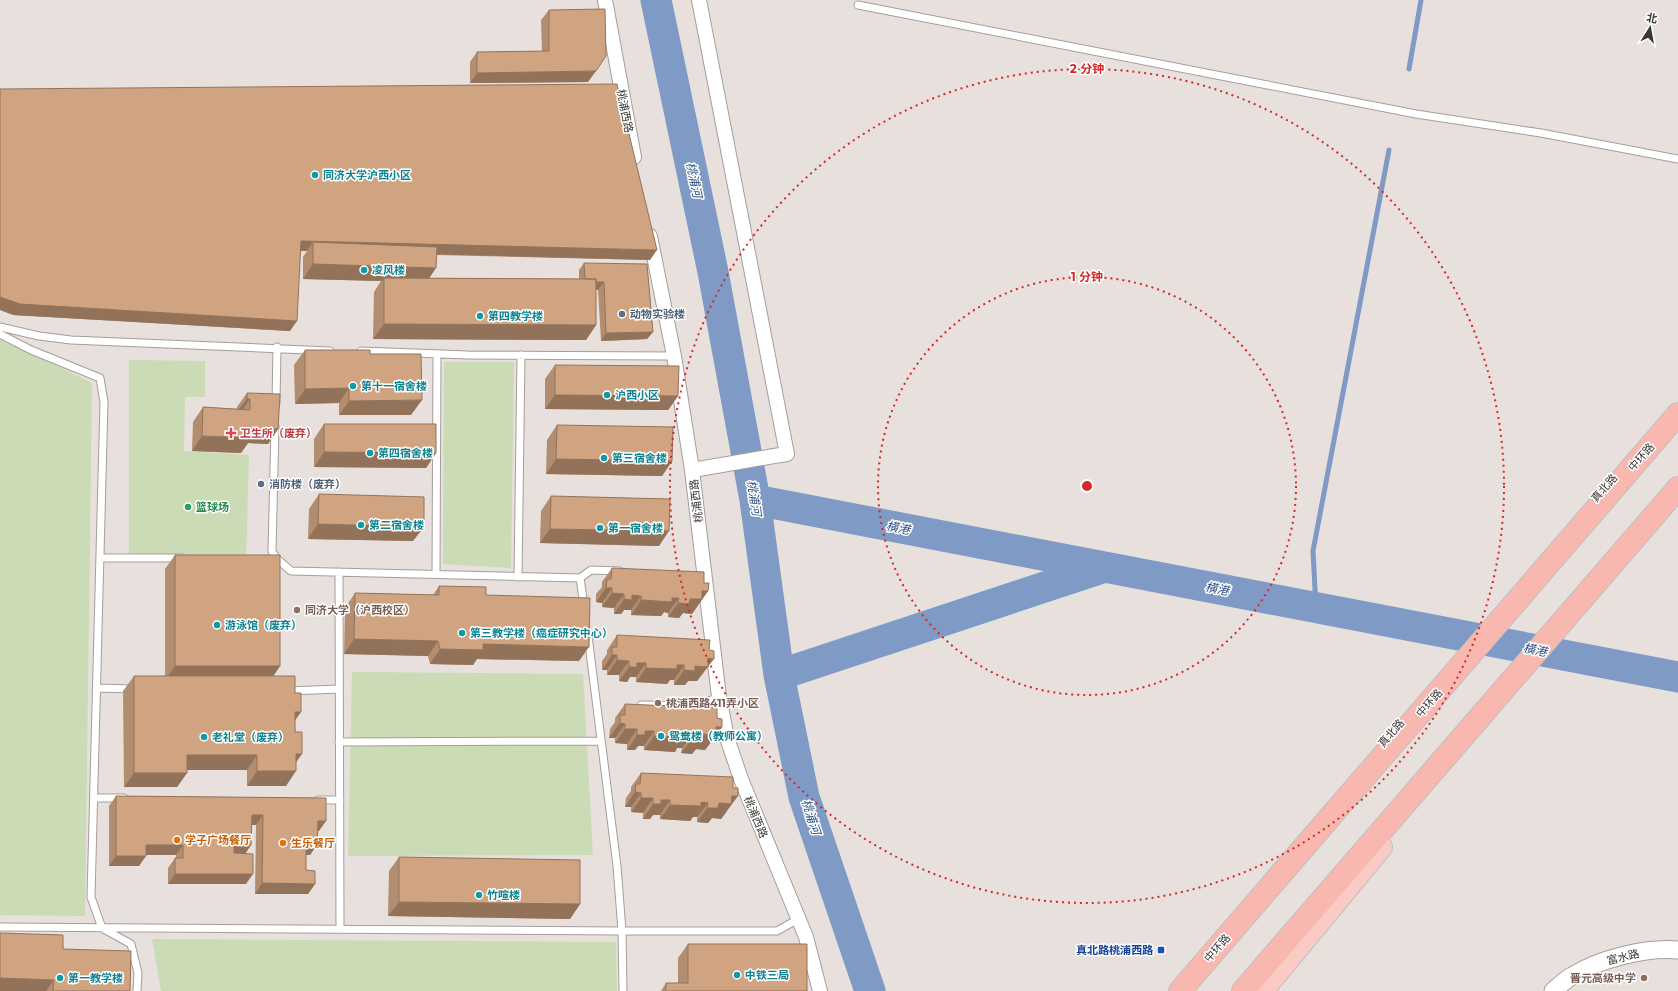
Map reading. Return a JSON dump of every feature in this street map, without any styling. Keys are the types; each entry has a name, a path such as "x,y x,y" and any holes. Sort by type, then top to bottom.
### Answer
{"highway":[{"name":"中环路","path":"1180,991 1678,414"},
{"path":"1243,991 1678,488"}],"main road":[{"name":"真北路","path":"1168,991 1678,403"},
{"path":"1262,991 1439,778 1678,501"}],"street":[{"name":"桃浦西路","path":"605,0 616,85 637,170"},
{"path":"692,470 787,454 699,0"},
{"name":"桃浦西路","path":"647,225 674,356 692,470 719,696 727,738 741,779 806,937 820,991"},
{"name":"富水路","path":"1553,991 1572,976 1604,962 1636,952 1678,950"}],"lane":[{"path":"858,5 1416,114 1541,133 1678,159"},
{"path":"0,327 39,336 71,340 277,347 338,351"},
{"path":"0,334 31,350 100,378 104,402 91,897 102,928 131,944 138,973 137,991"},
{"path":"277,347 272,551 276,558 291,571 580,578 591,570 628,571"},
{"path":"353,351 437,354 674,356"},
{"path":"436,574 437,354"},
{"path":"518,577 521,355"},
{"path":"100,558 187,558"},
{"path":"266,558 276,558"},
{"path":"339,572 338,690 340,929"},
{"path":"580,578 617,866 622,931 623,991"},
{"path":"97,688 144,689"},
{"path":"276,691 338,690"},
{"path":"636,704 697,706 719,696"},
{"path":"339,742 601,741"},
{"path":"94,798 134,798"},
{"path":"308,800 340,800"},
{"path":"0,927 777,931 793,922"}],"green space":[{"path":"0,338 92,383 85,916 0,915"},
{"name":"篮球场","path":"129,360 205,361 205,397 185,397 184,451 249,455 246,561 129,558"},
{"path":"444,362 514,362 511,568 443,564"},
{"path":"352,672 583,674 593,855 348,856"},
{"path":"152,939 616,942 617,991 161,991"}],"building":[{"path":"605,9 606,56 596,71 477,73 477,52 549,51 549,10"},
{"name":"同济大学沪西小区","path":"617,84 657,250 301,241 297,321 20,304 0,297 0,89"},
{"path":"313,242 437,247 436,268 313,264"},
{"name":"动物实验楼","path":"584,263 647,264 653,332 606,333 604,282 596,282 596,279 585,279"},
{"name":"第四教学楼","path":"384,278 596,279 596,325 384,324"},
{"path":"305,350 370,350 370,354 421,354 422,400 349,401 349,388 305,389"},
{"path":"555,365 679,366 678,396 555,395"},
{"path":"247,393 280,394 278,429 252,428 252,438 202,436 203,407 250,410 250,399 247,399"},
{"path":"324,424 436,424 436,453 324,452"},
{"path":"557,425 673,427 672,461 556,459"},
{"path":"319,494 424,497 424,527 318,524"},
{"path":"551,496 670,499 669,531 550,529"},
{"name":"游泳馆（废弃）","path":"175,555 280,555 280,666 175,666"},
{"path":"612,568 704,572 704,583 709,583 708,591 702,591 702,599 690,599 689,604 678,603 679,598 672,598 672,602 641,600 641,596 632,595 632,600 624,599 624,594 612,593 612,588 606,588 607,579 611,579"},
{"name":"第三教学楼（癌症研究中心）","path":"439,586 486,587 486,595 590,598 589,647 483,644 483,650 440,649 438,641 354,639 355,593 439,595"},
{"path":"617,635 710,640 709,650 714,651 714,659 708,658 708,667 695,666 695,671 684,670 684,665 677,665 677,669 646,668 646,663 637,663 637,667 629,667 629,661 617,660 617,655 612,655 612,647 617,647"},
{"name":"老礼堂（废弃）","path":"134,676 295,676 295,693 301,693 301,712 295,712 295,732 302,732 302,754 296,754 296,771 257,771 257,755 187,755 187,773 134,773"},
{"path":"625,704 717,708 717,718 722,719 722,727 716,727 715,735 703,734 703,739 692,739 692,734 685,733 685,737 654,736 654,731 645,731 645,735 637,735 637,729 625,729 625,724 620,723 620,715 625,715"},
{"path":"641,773 733,777 733,788 738,788 738,796 732,796 731,804 719,803 718,808 707,808 708,803 701,802 701,806 670,805 670,800 661,800 661,804 653,804 653,798 641,798 641,793 635,792 636,784 640,784"},
{"path":"116,796 326,798 326,821 318,821 317,845 306,845 306,870 315,871 315,884 262,883 263,815 252,815 251,845 234,845 234,853 253,854 253,874 175,874 175,858 183,858 183,845 146,845 146,856 116,856"},
{"name":"竹喧楼","path":"399,857 580,860 580,904 399,902"},
{"path":"0,933 63,935 63,949 131,951 130,991 53,991 54,980 0,978"},
{"name":"中铁三局","path":"688,944 807,944 807,991 666,991 666,983 688,983"}],"waterway":[{"name":"横港","path":"656,0 713,272 755,500 779,675 804,797 870,991"},
{"path":"1409,69 1421,0"},
{"path":"1316,608 1313,551 1389,150"},
{"name":"横港","path":"755,500 1678,677"},
{"path":"779,675 1102,568"}],"place":[{"name":"同济大学沪西小区","path":"315,175"},
{"name":"凌风楼","path":"364,270"},
{"name":"动物实验楼","path":"622,314"},
{"name":"第四教学楼","path":"480,316"},
{"name":"第十一宿舍楼","path":"353,386"},
{"name":"沪西小区","path":"607,395"},
{"name":"卫生所（废弃）","path":"231,433"},
{"name":"第四宿舍楼","path":"370,453"},
{"name":"第三宿舍楼","path":"604,458"},
{"name":"消防楼（废弃）","path":"261,484"},
{"name":"篮球场","path":"188,507"},
{"name":"第二宿舍楼","path":"361,525"},
{"name":"第一宿舍楼","path":"600,528"},
{"name":"同济大学（沪西校区）","path":"297,610"},
{"name":"游泳馆（废弃）","path":"217,625"},
{"name":"第三教学楼（癌症研究中心）","path":"462,633"},
{"name":"桃浦西路411弄小区","path":"658,703"},
{"name":"鸳鸯楼（教师公寓）","path":"661,736"},
{"name":"老礼堂（废弃）","path":"204,737"},
{"name":"学子广场餐厅","path":"177,840"},
{"name":"生乐餐厅","path":"283,843"},
{"name":"竹喧楼","path":"479,895"},
{"name":"真北路桃浦西路","path":"1161,950"},
{"name":"中铁三局","path":"737,975"},
{"name":"第一教学楼","path":"60,978"},
{"name":"晋元高级中学","path":"1644,978"}],"water label":[{"name":"桃浦河","path":"694,180"},
{"name":"桃浦河","path":"754,498"},
{"name":"桃浦河","path":"811,817"}]}
